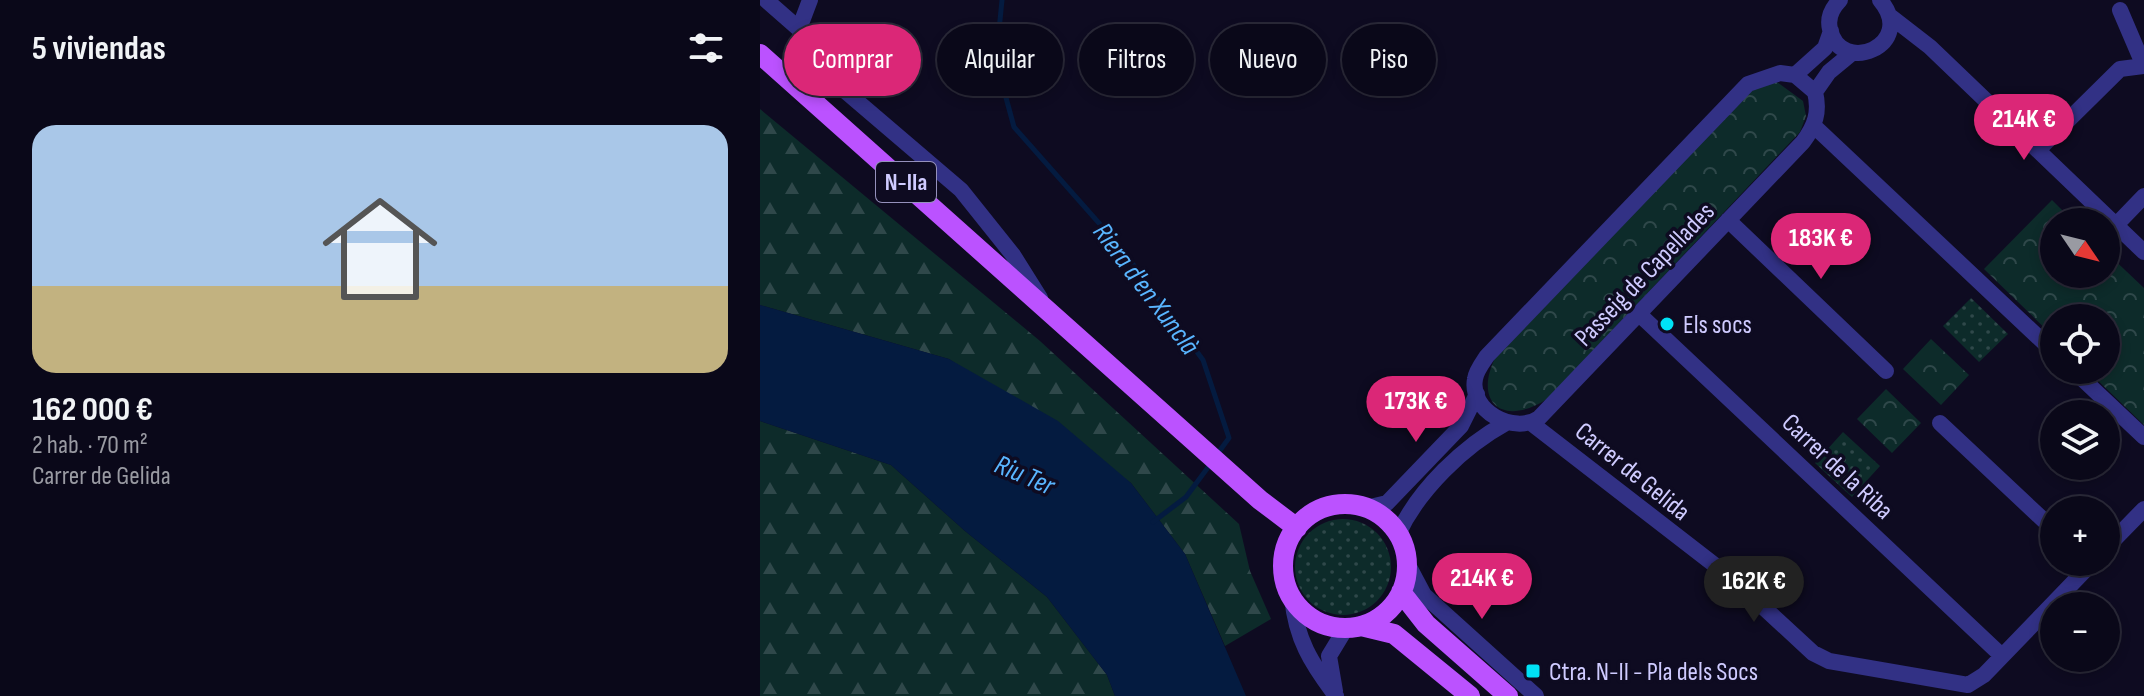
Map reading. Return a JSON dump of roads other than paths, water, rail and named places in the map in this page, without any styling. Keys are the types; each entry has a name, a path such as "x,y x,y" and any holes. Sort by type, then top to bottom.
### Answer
{"main road":[{"name":"N-IIa","path":"760,54 1231,474 1297,528"},
{"path":"1353,627 1389,610 1401,592 1407,563 1398,534 1384,518 1366,508 1348,504 1329,507 1311,515 1297,528 1285,556 1285,577 1292,597 1303,612 1319,622 1394,634 1470,696"},
{"path":"1401,592 1426,624 1508,696"}],"street":[{"path":"766,0 793,24"},
{"path":"801,24 810,0"},
{"path":"1880,0 1890,16 1930,47 2100,208"},
{"path":"1838,1 1830,15 1831,31 1835,41 1852,53 1866,53 1878,47 1905,43 1930,47"},
{"path":"2039,149 2120,69 2144,66 2120,10"},
{"path":"1878,47 1887,37 1890,16"},
{"path":"1795,75 1825,48 1831,31"},
{"path":"1852,53 1829,72 1815,92 1814,126 2040,339"},
{"path":"1506,423 1486,409 1477,394 1475,376 1487,356 1748,84 1772,73 1795,75 1815,92"},
{"path":"851,96 961,190 1013,255 1050,313"},
{"name":"Passeig de Capellades","path":"1531,423 1728,220 1814,126"},
{"path":"2120,221 2144,196"},
{"path":"1728,220 1886,371"},
{"path":"2120,227 2144,252"},
{"name":"Carrer de la Riba","path":"1638,313 2002,656"},
{"path":"2088,384 2144,437"},
{"path":"1366,508 1387,503 1461,426 1477,394"},
{"path":"1398,534 1412,508 1476,441 1506,423 1531,423"},
{"name":"Carrer de Gelida","path":"1531,423 1734,580 1819,657 1968,685 2002,656 2078,576"},
{"path":"1940,423 2040,517"},
{"path":"2120,534 2144,509"},
{"path":"1407,563 1424,595 1536,696"},
{"path":"1292,597 1295,628 1314,666 1336,696"},
{"path":"1336,696 1329,656 1353,627"}],"water":[{"name":"Riu Ter","path":"760,305 949,359 1058,421 1131,483 1185,554 1246,696 1115,696 1107,675 1047,597 965,531 891,465 760,421"}],"waterway":[{"name":"Riera d'en Xunclà","path":"1002,0 996,61 1014,127 1121,248 1203,360 1229,438 1218,453"},
{"name":"Riera d'en Xunclà","path":"1153,522 1186,497 1212,462"}],"place":[{"name":"Els socs","path":"1667,324"},
{"name":"Ctra. N-II - Pla dels Socs","path":"1533,671"}]}
